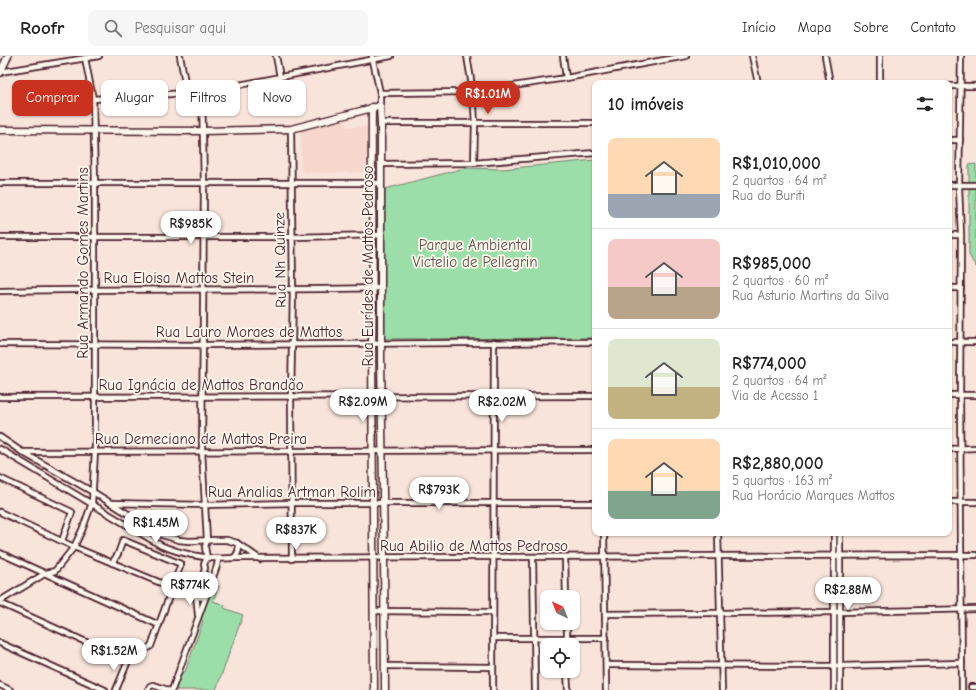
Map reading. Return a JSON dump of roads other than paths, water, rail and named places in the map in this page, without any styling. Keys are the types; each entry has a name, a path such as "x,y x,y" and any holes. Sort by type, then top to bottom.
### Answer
{"street":[{"path":"0,72 8,56"},
{"path":"0,72 99,56"},
{"path":"180,56 185,80"},
{"path":"276,56 280,77"},
{"path":"240,85 372,58 391,56"},
{"path":"467,56 474,92 474,163"},
{"path":"563,56 566,78"},
{"path":"380,93 474,92 566,78 659,59 686,56"},
{"path":"752,56 757,80"},
{"path":"825,56 829,80"},
{"path":"880,56 880,80"},
{"path":"961,56 959,186 961,235 960,449 962,690"},
{"name":"Rua Armando Gomes Martins","path":"85,58 89,80"},
{"path":"0,130 202,131 291,129 380,106 380,93 372,58"},
{"path":"952,86 976,86"},
{"path":"93,99 176,94"},
{"name":"Rua Eurídes de Mattos Pedroso","path":"380,106 385,690"},
{"name":"Rua Eurídes de Mattos Pedroso","path":"372,107 371,183 374,288 372,344 372,558 374,690"},
{"name":"Rua Armando Gomes Martins","path":"0,602 46,574 55,571 75,547 93,504 96,344 93,116"},
{"path":"198,618 196,593 197,589 200,587 205,568 205,547 207,540 202,451 204,345 204,184 202,116"},
{"path":"381,123 592,123"},
{"name":"Rua Nh Quinze","path":"291,129 293,237 293,344 291,397 292,559"},
{"path":"952,140 960,140"},
{"path":"381,164 474,163 592,153"},
{"path":"0,183 381,183"},
{"path":"952,185 976,185"},
{"path":"952,235 961,235"},
{"path":"0,237 381,236"},
{"name":"Rua Eloisa Mattos Stein","path":"0,291 95,289 293,290 381,288"},
{"path":"952,288 961,288"},
{"path":"493,690 494,342"},
{"name":"Rua Lauro Moraes de Mattos","path":"0,344 204,345 592,342"},
{"path":"952,342 976,342"},
{"path":"952,395 976,395"},
{"name":"Rua Ignácia de Mattos Brandão","path":"0,397 592,396"},
{"path":"0,437 22,452 167,536 179,540 189,541 227,540 237,543 260,559"},
{"path":"952,449 976,448"},
{"name":"Rua Abilio de Mattos Pedroso","path":"0,449 162,546 176,551 218,560 233,558 976,556"},
{"name":"Rua Demeciano de Mattos Preira","path":"22,452 592,450"},
{"path":"0,478 72,512 62,541"},
{"path":"952,502 976,502"},
{"name":"Rua Analias Artman Rolim","path":"110,503 205,505 292,503 592,503"},
{"path":"0,512 75,547 172,588"},
{"path":"604,536 606,690"},
{"path":"718,536 722,690"},
{"path":"834,536 834,690"},
{"path":"840,536 840,690"},
{"path":"112,563 118,554 123,540 181,564 151,646 128,661 116,690"},
{"path":"233,558 239,550 237,543"},
{"path":"0,552 159,625"},
{"path":"533,558 535,690"},
{"path":"565,558 566,590"},
{"path":"172,690 218,560"},
{"path":"205,568 211,571 215,570"},
{"path":"200,587 204,587 207,593"},
{"path":"196,593 201,597 205,596 207,593"},
{"path":"0,602 128,661"},
{"path":"605,614 976,609"},
{"path":"373,611 493,612"},
{"path":"567,630 567,638"},
{"path":"493,638 540,638"},
{"path":"580,638 606,638"},
{"path":"0,643 105,690"},
{"path":"606,665 840,666 962,663"},
{"path":"385,666 493,667"},
{"path":"567,678 568,690"},
{"path":"0,685 10,690"},
{"path":"149,688 153,685 168,690"}],"park label":[{"name":"Parque Ambiental Victelio de Pellegrin","path":"475,254"}]}
